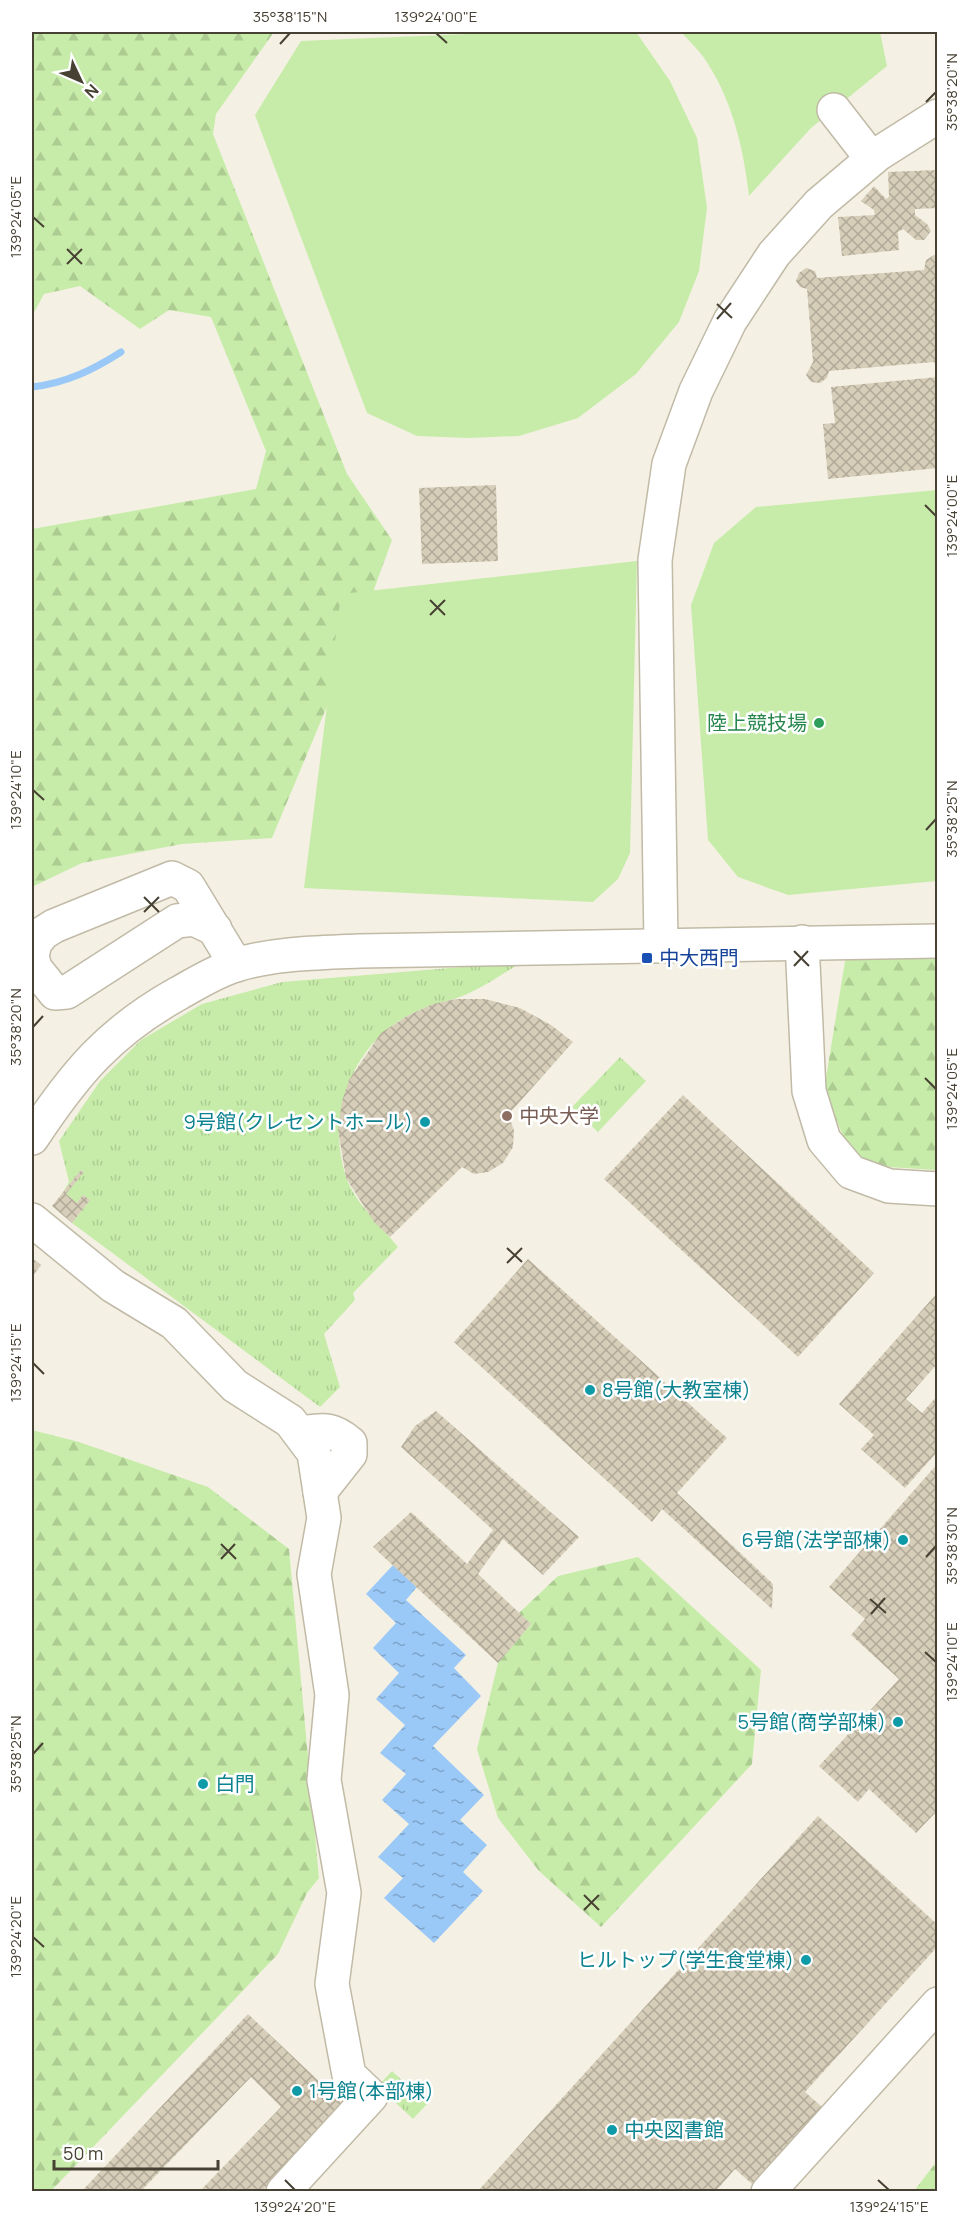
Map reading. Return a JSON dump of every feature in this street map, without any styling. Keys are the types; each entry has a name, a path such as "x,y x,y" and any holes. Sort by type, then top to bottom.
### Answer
{"street":[{"path":"834,110 872,159"},
{"path":"661,944 655,560 669,464 696,391 730,321 774,254 819,204 872,159 938,116"},
{"path":"215,930 194,919 177,921 67,992 56,993 35,968 32,956 35,943 54,926 172,878 188,886 215,930 236,965"},
{"path":"32,1138 84,1065 121,1030 164,1001 236,965 290,955 358,951 938,941"},
{"path":"802,942 809,1091 824,1140 851,1172 889,1186 938,1189"},
{"path":"32,1220 113,1286 174,1323 235,1386 290,1421 314,1453 324,1518 314,1574 332,1695 324,1780 344,1893 332,1984 349,2075 371,2096 283,2192"},
{"path":"768,2192 938,2004"}],"green space":[{"path":"32,32 274,32 216,114 213,134 347,474 392,540 361,625 272,838 182,844 82,863 32,887 32,529 256,489 266,451 211,317 169,310 140,329 80,286 44,294 32,316"},
{"path":"519,32 636,32 670,81 697,138 707,208 699,271 679,322 636,374 578,418 519,436 468,438 417,436 367,413 255,115 301,41"},
{"path":"681,32 880,32 887,66 811,128 749,196 744,162 731,111 717,79 705,60"},
{"name":"陸上競技場","path":"937,490 937,881 788,895 738,877 708,840 691,605 714,543 756,507"},
{"path":"637,561 630,853 618,879 593,902 304,888 341,594"},
{"path":"937,946 937,1170 855,1165 824,1090 847,949"},
{"path":"523,962 472,992 419,1010 387,1029 358,1064 348,1085 339,1130 346,1177 356,1197 398,1247 353,1293 355,1300 324,1334 340,1387 320,1407 72,1223 90,1200 83,1195 77,1203 66,1194 83,1172 81,1170 62,1194 69,1182 59,1141 100,1081 141,1040 202,1004 282,982"},
{"path":"620,1057 646,1081 598,1132 572,1107"},
{"path":"32,1430 79,1442 208,1487 289,1549 319,1878 307,1893 278,1954 50,2192 32,2191"},
{"path":"638,1557 761,1670 752,1764 601,1927 539,1871 498,1818 477,1749 498,1663 531,1624 519,1613 558,1576"},
{"path":"392,2071 427,2104 413,2119 378,2086"},
{"path":"937,2161 937,2191 914,2191"}],"water":[{"path":"393,1565 417,1587 406,1600 466,1655 454,1668 481,1696 433,1746 484,1795 460,1820 487,1845 463,1872 483,1891 434,1943 384,1898 403,1878 378,1857 409,1824 382,1800 406,1774 380,1753 405,1725 376,1699 399,1673 373,1648 396,1623 366,1594"}],"building":[{"path":"938,170 938,208 915,209 915,215 927,224 931,231 924,240 916,240 903,229 898,232 899,250 842,256 838,217 875,215 874,210 861,201 874,186 886,199 889,197 888,172"},
{"path":"934,255 938,256 938,367 934,362 829,371 827,378 820,383 811,382 806,375 813,362 807,289 800,287 796,281 799,273 806,268 815,271 817,278 924,270 926,260"},
{"path":"938,377 938,468 828,479 823,424 835,423 831,387"},
{"path":"496,485 498,561 422,564 419,488"},
{"name":"9号館(クレセントホール)","path":"456,999 485,999 520,1008 551,1025 573,1042 508,1115 514,1130 513,1147 503,1163 488,1172 474,1174 462,1167 390,1237 374,1222 346,1178 338,1129 342,1101 349,1080 381,1033 407,1016 433,1004"},
{"name":"8号館(大教室棟)","path":"683,1095 874,1273 798,1357 604,1179"},
{"path":"81,1170 84,1172 66,1194 77,1203 83,1195 90,1200 72,1223 52,1206"},
{"path":"32,1258 41,1265 32,1277"},
{"name":"8号館(大教室棟)","path":"528,1259 727,1438 677,1493 773,1584 772,1609 662,1509 652,1522 454,1342"},
{"path":"938,1292 938,1363 906,1399 922,1413 938,1395 938,1451 905,1488 861,1449 874,1435 839,1404"},
{"path":"436,1411 579,1537 543,1575 503,1539 478,1574 531,1624 498,1663 373,1547 411,1512 467,1564 493,1530 401,1447 415,1426"},
{"path":"938,1463 938,1810 916,1833 869,1789 858,1802 819,1766 899,1679 851,1635 865,1619 829,1587"},
{"path":"818,1816 938,1925 938,1946 805,2092 822,2107 752,2184 735,2169 715,2192 477,2192"},
{"name":"1号館(本部棟)","path":"248,2014 343,2104 261,2192 199,2192 281,2107 251,2077 140,2192 81,2192"}],"waterway":[{"path":"32,387 79,375 121,352"}],"place":[{"name":"陸上競技場","path":"819,723"},
{"name":"中大西門","path":"647,958"},
{"name":"中央大学","path":"507,1116"},
{"name":"9号館(クレセントホール)","path":"425,1122"},
{"name":"8号館(大教室棟)","path":"590,1390"},
{"name":"6号館(法学部棟)","path":"903,1540"},
{"name":"5号館(商学部棟)","path":"898,1722"},
{"name":"白門","path":"203,1784"},
{"name":"ヒルトップ(学生食堂棟)","path":"806,1960"},
{"name":"1号館(本部棟)","path":"297,2091"},
{"name":"中央図書館","path":"612,2130"}]}
